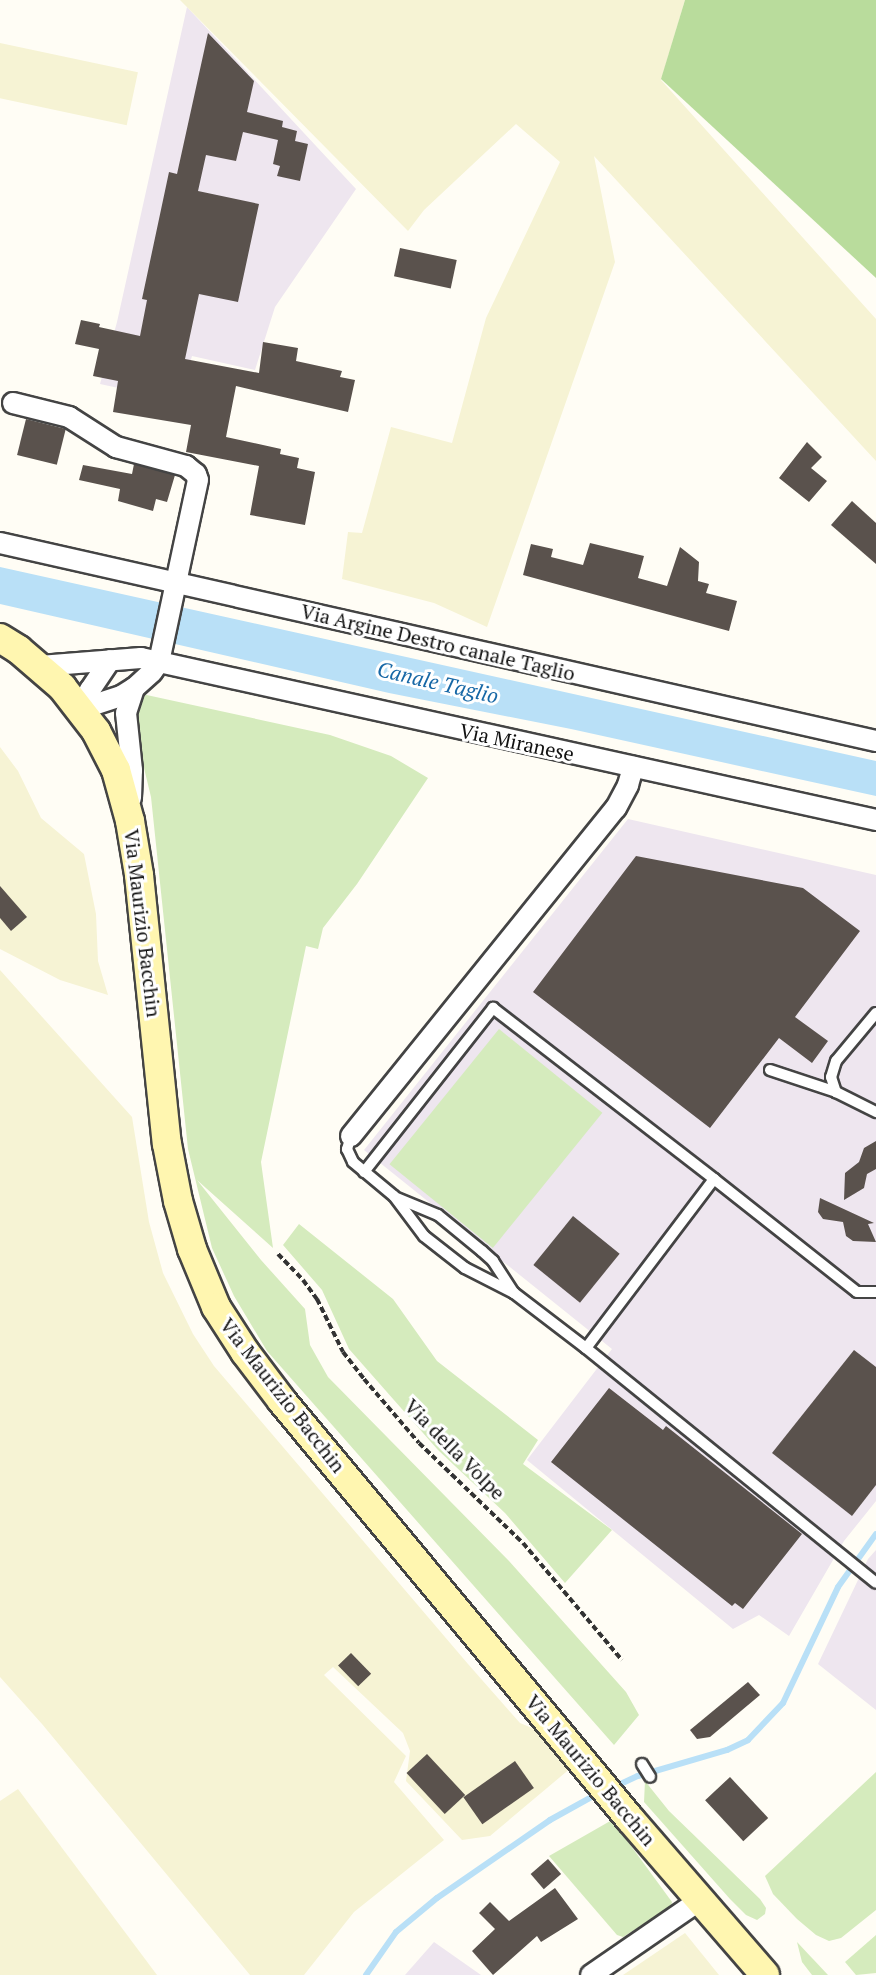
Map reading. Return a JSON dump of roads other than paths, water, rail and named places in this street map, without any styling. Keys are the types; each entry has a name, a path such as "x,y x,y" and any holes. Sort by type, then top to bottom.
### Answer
{"main road":[{"path":"0,638 40,666"},
{"name":"Via Maurizio Bacchin","path":"40,666 81,708 116,770 130,821 150,968 169,1155 177,1201 192,1249 216,1307 245,1352 282,1401 630,1819 765,1975"}],"street":[{"path":"13,403 69,417 116,447 186,466 196,474 198,480 160,656 152,672 122,696 81,708"},
{"name":"Via Argine Destro canale Taglio","path":"0,543 173,591 876,741"},
{"name":"Via Miranese","path":"40,666 160,656 633,767 876,820"},
{"path":"81,708 110,660"},
{"path":"130,821 132,770 126,713 134,688"},
{"path":"351,1136 616,808 628,785 633,767"},
{"path":"591,1975 700,1900"}],"lane":[{"path":"364,1172 493,1008 857,1292 876,1293"},
{"path":"836,1092 831,1077 836,1061 876,1013"},
{"path":"770,1070 836,1092 876,1112"},
{"path":"351,1136 347,1149 354,1162 394,1196 424,1236 465,1269 514,1293 586,1348 872,1580"},
{"path":"586,1348 714,1179"},
{"path":"394,1196 438,1215 493,1261 514,1293"},
{"path":"642,1764 650,1777"}],"water":[{"name":"Canale Taglio","path":"0,567 876,761 876,796 571,729 389,693 0,604"}],"waterway":[{"path":"614,1787 638,1776 727,1750 748,1740 783,1703 838,1587 876,1534"},
{"path":"366,1975 396,1932 437,1898 550,1820 599,1793"}]}
